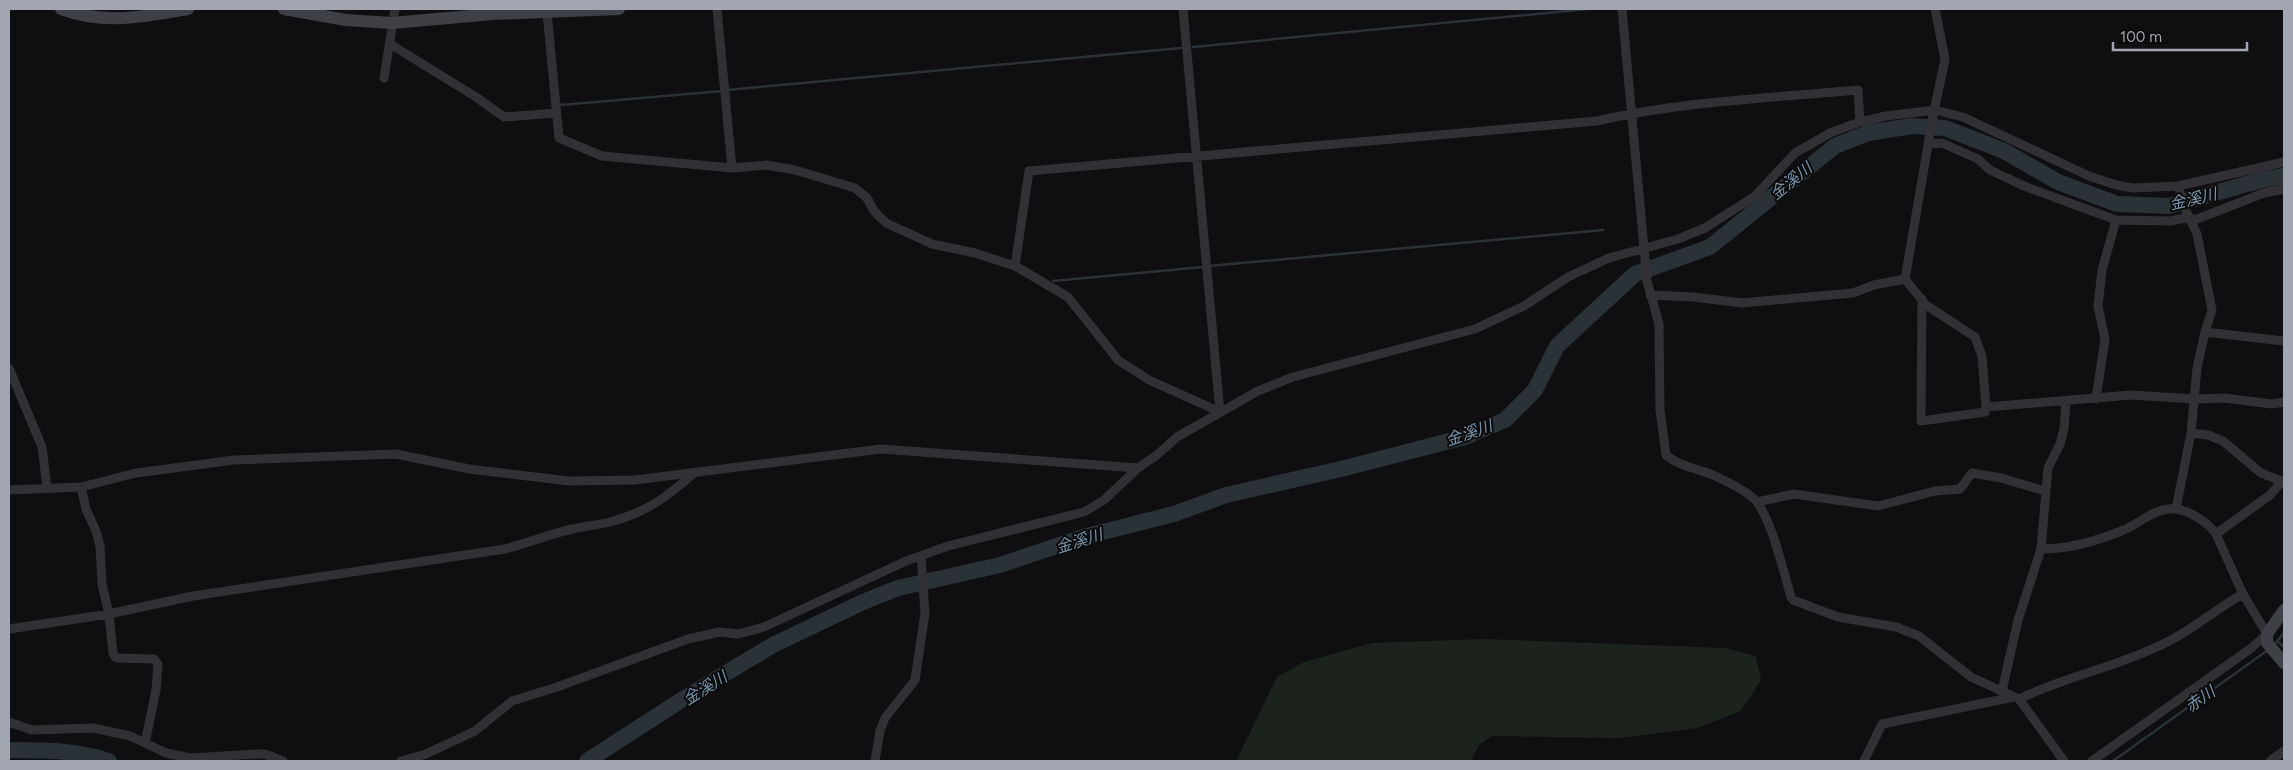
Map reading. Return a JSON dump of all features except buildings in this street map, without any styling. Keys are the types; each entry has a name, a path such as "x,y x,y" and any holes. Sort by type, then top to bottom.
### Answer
{"main road":[{"path":"61,9 82,16 106,19 144,16 188,9"},
{"path":"284,9 352,21 392,23 485,15 620,9"},
{"path":"2283,661 2267,638 2284,610"}],"street":[{"path":"384,78 395,9"},
{"path":"717,9 732,168"},
{"path":"1183,9 1220,412"},
{"path":"1622,9 1641,222 1650,293 1659,324 1660,410 1666,455 1680,465 1707,472 1731,483 1756,502 1775,538 1790,597 1838,617 1896,627 1914,634 1971,677 2017,698 2064,761"},
{"path":"1922,299 1920,421 1985,412 1982,356 1975,337 1926,305 1922,299 1905,278 1928,142 1945,59 1935,9"},
{"path":"547,12 558,138 602,156 732,168 766,165 795,170 855,188 867,198 874,211 886,223 932,244 975,253 1015,266 1068,297 1118,360 1149,380 1220,412"},
{"path":"390,44 476,96 504,117 556,113"},
{"path":"1015,266 1029,170 1597,121 1632,112 1858,90 1860,122"},
{"path":"401,761 426,754 474,730 519,698 557,687 688,639 720,632 738,634 764,627 856,583 921,559 948,546 1084,512 1104,500 1138,468 1177,437 1258,390 1294,377 1489,324 1524,306 1576,273 1608,258 1645,251 1705,228 1755,196 1795,153 1832,132 1860,122 1886,116 1934,113 1963,117 2059,163 2116,185 2133,188 2178,189 2284,162"},
{"path":"1928,142 1942,143 1978,160 1990,170 2024,186 2116,220 2171,221 2264,193 2284,189"},
{"path":"2176,509 2191,433 2197,368 2204,332 2212,310 2202,253 2178,189"},
{"path":"2096,399 2105,339 2098,306 2102,270 2116,220"},
{"path":"1650,293 1742,303 1853,293 1874,285 1905,278"},
{"path":"2204,332 2284,341"},
{"path":"9,368 42,447 47,487"},
{"path":"1986,407 2131,395 2194,399 2224,398 2272,404 2284,402"},
{"path":"2002,691 2018,620 2041,549 2045,491 2050,462 2060,444 2064,429 2066,401"},
{"path":"2191,433 2208,435 2223,441 2261,472 2283,482 2270,495 2216,534"},
{"path":"9,490 81,487 136,473 234,460 396,454 469,470 569,481 616,482 694,474 881,449 1138,468"},
{"path":"1756,502 1794,494 1878,506 1935,491 1960,488 1972,473 2001,478 2045,491"},
{"path":"9,629 109,614 193,596 356,573 524,544 571,529 610,522 646,510 661,501 694,474"},
{"path":"81,487 86,509 96,531 100,546 102,584 109,614 114,656 119,658 154,659 158,664 156,690 145,743"},
{"path":"2041,549 2074,547 2126,528 2152,514 2176,509 2209,523 2216,534 2243,594 2267,638 2092,761"},
{"path":"875,761 880,731 885,718 915,680 925,613 921,559"},
{"path":"1864,761 1882,724 2017,698 2120,662 2170,641 2221,606 2243,594"},
{"path":"9,722 32,730 86,727 130,736 166,753 191,758 265,754 283,761"},
{"path":"2270,761 2284,751"}],"shaded area":[{"path":"1483,639 1724,648 1756,656 1761,680 1741,711 1697,728 1620,738 1492,736 1479,745 1471,761 1236,761 1277,677 1304,662 1372,643"}],"waterway":[{"path":"1193,47 1588,9"},
{"path":"727,90 1181,48"},
{"path":"561,105 722,91"},
{"name":"金溪川","path":"587,761 683,699 773,645 863,602 898,588 1000,565 1083,537 1174,514 1226,495 1341,469 1465,437 1505,420 1535,390 1557,346 1635,274 1710,247 1835,146 1868,133 1912,126 1945,128 2004,151 2058,182 2117,204 2169,206 2261,180 2284,176"},
{"path":"1209,266 1603,230"},
{"path":"1053,281 1203,267"},
{"name":"赤川","path":"2274,645 2284,633"},
{"path":"2277,641 2284,647"},
{"name":"赤川","path":"2113,761 2268,650"},
{"path":"9,750 72,753 109,761"}]}
